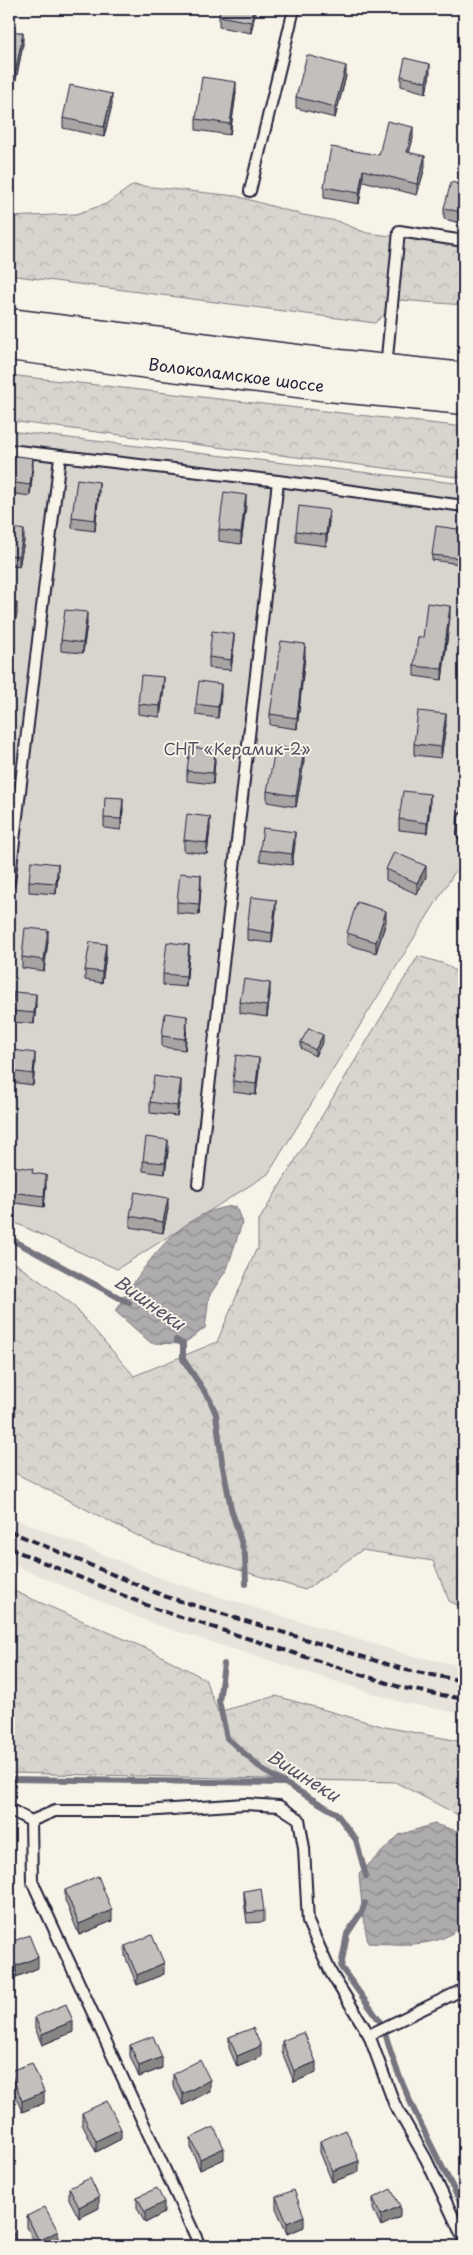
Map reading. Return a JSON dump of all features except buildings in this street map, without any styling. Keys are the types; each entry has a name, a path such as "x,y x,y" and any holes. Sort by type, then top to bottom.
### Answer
{"main road":[{"name":"Волоколамское шоссе","path":"9,323 464,377"},
{"name":"Волоколамское шоссе","path":"9,346 328,387 464,400"}],"lane":[{"path":"250,191 294,9"},
{"path":"386,369 400,231 464,242"},
{"path":"9,450 278,481 464,506"},
{"path":"9,883 60,457"},
{"path":"198,1184 278,481"},
{"path":"462,834 464,818"},
{"path":"31,1821 55,1811 144,1811 245,1804 279,1806 299,1819 304,1848 308,1922 331,1973 369,2034 394,2102 426,2159 464,2240"},
{"path":"9,1809 31,1821"},
{"path":"31,1821 32,1881 200,2246"},
{"path":"369,2034 464,1989"}],"shaded area":[{"path":"9,1516 168,1581 409,1655 464,1666 464,1714 400,1702 154,1624 9,1563"}],"green space":[{"path":"133,185 236,196 303,215 337,221 367,233 464,245 464,305 399,300 375,323 9,275 9,217 76,214 106,204"},
{"path":"9,375 464,427 464,478 9,421"},
{"name":"СНТ «Керамик-2»","path":"9,431 464,484 464,857 268,1174 117,1269 9,1220"},
{"path":"418,956 445,964 464,977 464,1608 449,1601 433,1561 362,1550 305,1590 154,1544 9,1470 9,1259 72,1304 134,1376 217,1342 256,1250 258,1250 258,1222"},
{"path":"9,1589 152,1651 205,1679 218,1712 276,1696 385,1727 464,1742 464,1818 395,1782 9,1773"}],"water":[{"path":"236,1206 242,1223 227,1269 209,1296 205,1328 183,1344 151,1343 115,1311 151,1260 180,1229 197,1218 216,1210"},
{"path":"434,1824 464,1833 464,1922 455,1931 433,1941 407,1944 368,1943 363,1917 359,1874 399,1835"}],"waterway":[{"name":"Вишнеки","path":"9,1238 129,1303"},
{"name":"Вишнеки","path":"176,1340 183,1344 183,1359 210,1400 216,1414 222,1462 231,1508 245,1555 246,1584"},
{"name":"Вишнеки","path":"224,1664 219,1701 227,1738 264,1771 336,1813 356,1840 366,1876"},
{"path":"9,1779 282,1783"},
{"name":"Вишнеки","path":"365,1903 347,1934 341,1967 379,2020"},
{"name":"Вишнеки","path":"386,2036 410,2102 464,2210"}],"railway":[{"path":"9,1531 164,1596 406,1670 464,1681"},
{"path":"9,1548 156,1609 403,1688 464,1699"}]}
